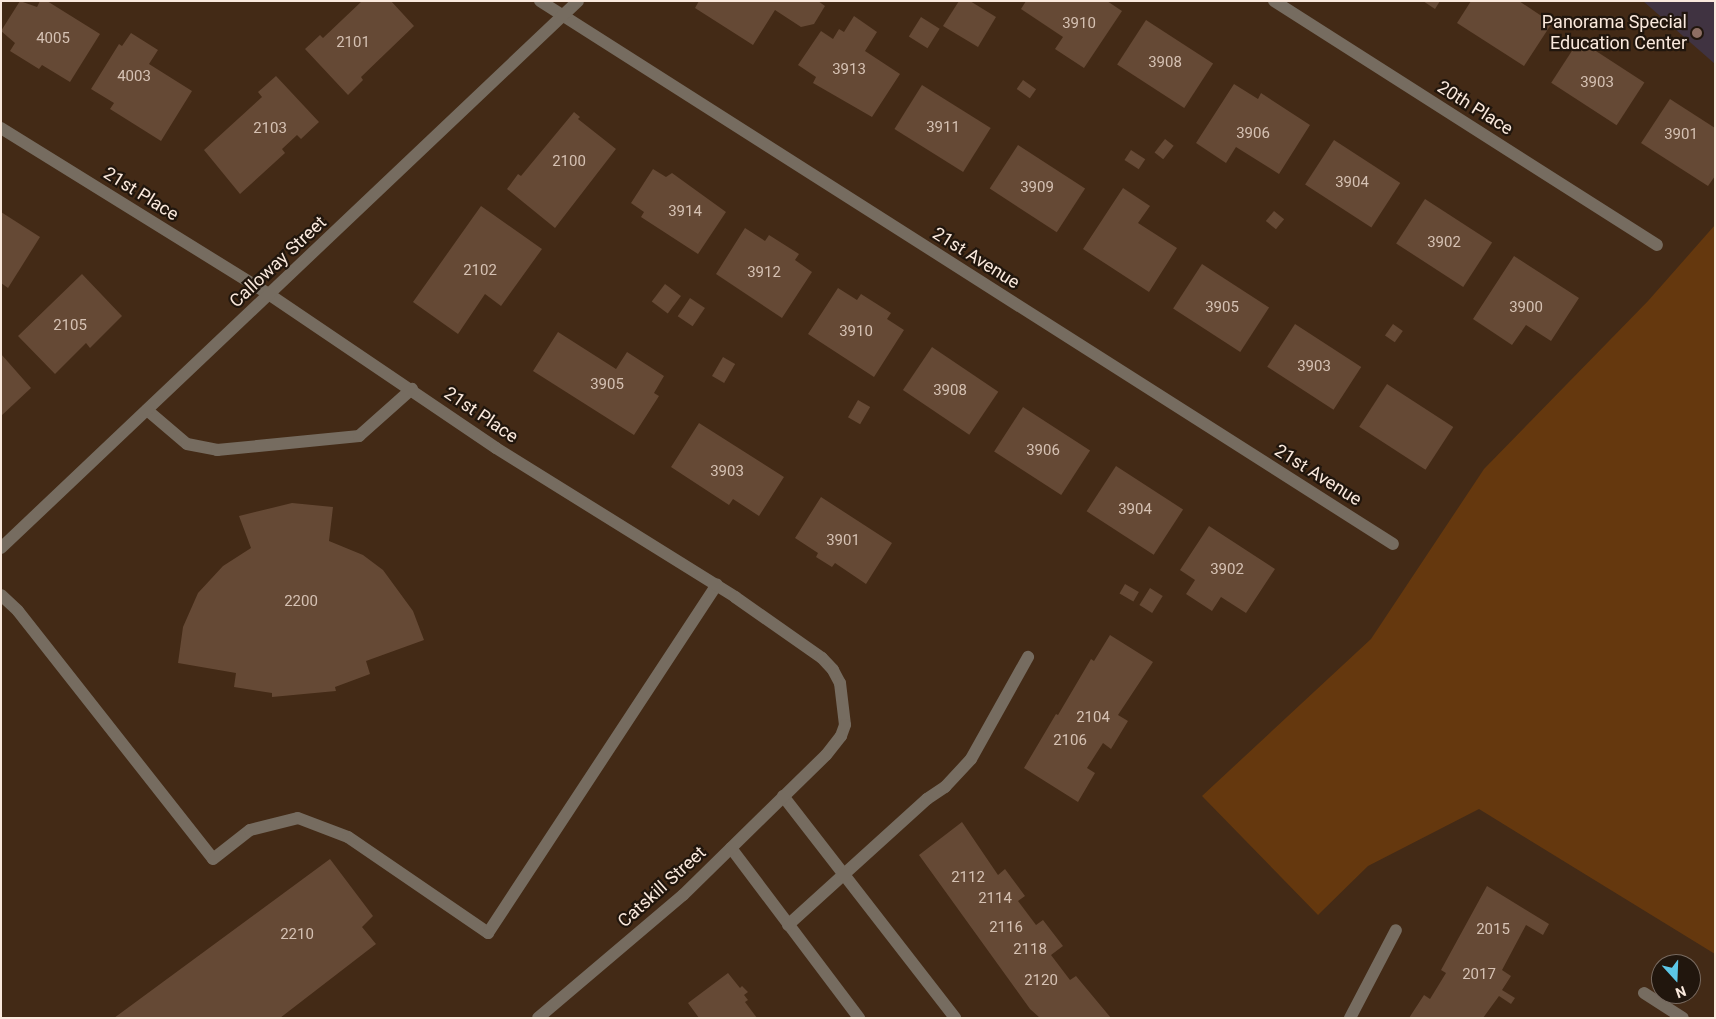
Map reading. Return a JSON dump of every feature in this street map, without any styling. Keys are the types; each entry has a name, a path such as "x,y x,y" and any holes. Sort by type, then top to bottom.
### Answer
{"street":[{"name":"21st Avenue","path":"540,1 1393,544"},
{"name":"Calloway Street","path":"1,548 578,1"},
{"name":"20th Place","path":"1274,1 1657,245"},
{"name":"21st Place","path":"1,128 270,295 412,389 496,448 717,585 822,658 840,683 845,718 842,736 804,776"},
{"path":"147,410 186,444 216,450 359,436 412,389"},
{"path":"1,595 18,611 213,859 250,830 298,818 348,837 488,934 717,585"},
{"path":"788,925 945,787 972,759 1028,657"},
{"name":"Catskill Street","path":"538,1018 683,896 804,776"},
{"path":"783,796 955,1018"},
{"path":"730,848 859,1018"},
{"path":"1350,1018 1396,930"},
{"path":"1644,993 1683,1018"}],"shaded area":[{"name":"Panorama Special Education Center","path":"1643,1 1715,1 1715,64"},
{"path":"1715,225 1715,954 1479,809 1368,866 1318,915 1202,796 1371,639 1484,469 1648,301"}],"building":[{"path":"20,1 37,7 40,1 47,1 100,34 70,82 42,65 39,69 10,51 15,43 1,31"},
{"path":"362,1 391,1 414,26 361,77 363,80 348,95 305,49 320,35 323,38"},
{"path":"699,1 818,1 825,6 814,24 801,27 775,10 753,45 695,8"},
{"path":"959,1 970,1 996,17 978,47 943,26"},
{"path":"1026,1 1107,1 1122,11 1084,68 1055,49 1063,37 1021,9"},
{"path":"1423,1 1440,1 1435,9"},
{"path":"1471,1 1519,1 1552,23 1524,66 1457,23"},
{"path":"854,16 877,32 865,51 900,74 872,117 813,83 816,77 798,65 821,31 833,39 839,29 844,32"},
{"path":"921,17 940,29 927,48 909,37"},
{"path":"1146,20 1213,64 1184,108 1117,64"},
{"path":"131,33 158,50 149,64 192,91 161,141 110,109 114,103 91,89 119,44 122,46"},
{"path":"1579,40 1644,82 1617,125 1551,83"},
{"path":"276,76 319,122 301,139 297,135 282,149 285,153 240,194 204,150 262,97 258,92"},
{"path":"1023,80 1036,89 1030,98 1017,89"},
{"path":"1234,84 1258,99 1261,93 1310,125 1279,174 1236,147 1226,163 1196,143"},
{"path":"922,85 991,128 963,172 894,129"},
{"path":"1670,99 1715,128 1715,176 1708,186 1641,143"},
{"path":"574,112 580,117 578,119 616,149 555,228 507,189 518,174 521,176"},
{"path":"1165,139 1174,146 1163,159 1155,152"},
{"path":"1334,140 1400,183 1371,227 1305,184"},
{"path":"1018,145 1085,189 1057,232 990,189"},
{"path":"1131,150 1145,159 1139,169 1124,160"},
{"path":"653,169 666,177 672,173 726,212 698,254 641,217 644,212 631,203"},
{"path":"1123,188 1150,206 1138,223 1177,248 1149,292 1083,249"},
{"path":"1425,199 1492,243 1463,287 1396,243"},
{"path":"481,206 542,249 501,306 485,294 458,334 413,302"},
{"path":"1274,211 1284,219 1276,229 1266,221"},
{"path":"1,212 40,237 8,288 1,283"},
{"path":"745,228 765,241 769,235 799,254 795,260 812,272 782,318 716,274"},
{"path":"1514,256 1579,298 1551,341 1526,325 1512,345 1473,319"},
{"path":"1202,264 1269,308 1240,352 1173,308"},
{"path":"82,274 122,316 90,348 86,343 55,374 18,336"},
{"path":"665,284 681,296 668,314 652,302"},
{"path":"838,288 857,300 861,294 891,313 887,319 904,330 874,377 808,334"},
{"path":"690,298 705,308 693,326 678,316"},
{"path":"1295,324 1361,367 1333,410 1267,367"},
{"path":"1393,324 1403,331 1395,342 1385,335"},
{"path":"558,332 616,369 627,352 664,376 654,393 659,396 634,435 533,371"},
{"path":"932,347 998,392 969,435 903,390"},
{"path":"1,354 31,388 1,416"},
{"path":"723,357 735,364 724,383 712,376"},
{"path":"1387,384 1453,427 1425,470 1359,427"},
{"path":"858,400 870,407 860,424 848,417"},
{"path":"1023,407 1090,451 1061,495 994,451"},
{"path":"699,423 784,477 759,516 733,499 729,505 671,467"},
{"path":"1116,466 1183,510 1154,555 1087,511"},
{"path":"821,497 892,543 866,584 835,563 832,567 816,557 818,553 795,538"},
{"path":"292,503 333,507 329,541 363,555 383,570 413,611 424,640 366,661 370,674 335,687 336,691 272,697 272,693 234,687 236,673 178,663 183,627 198,593 223,566 251,548 239,516"},
{"path":"1209,526 1275,569 1246,613 1221,597 1212,611 1186,594 1195,580 1180,570"},
{"path":"1125,584 1139,592 1133,602 1120,594"},
{"path":"1150,588 1163,596 1152,613 1139,605"},
{"path":"1110,635 1153,662 1118,715 1128,721 1111,749 1103,743 1087,768 1095,773 1078,802 1024,768 1091,659 1094,661"},
{"path":"962,822 998,875 1005,869 1025,896 1018,901 1036,925 1043,920 1063,946 1051,955 1070,980 1076,976 1111,1018 1040,1018 1030,1009 919,855"},
{"path":"330,859 373,916 362,927 376,944 280,1018 114,1018"},
{"path":"1487,886 1549,924 1543,935 1526,925 1502,970 1511,976 1502,990 1515,998 1511,1004 1499,996 1483,1018 1409,1018 1424,995 1430,999 1446,973 1441,970"},
{"path":"728,973 740,988 742,986 748,992 744,995 748,1000 745,1002 757,1018 699,1018 688,1003"}],"place":[{"name":"Panorama Special Education Center","path":"1697,33"}]}
